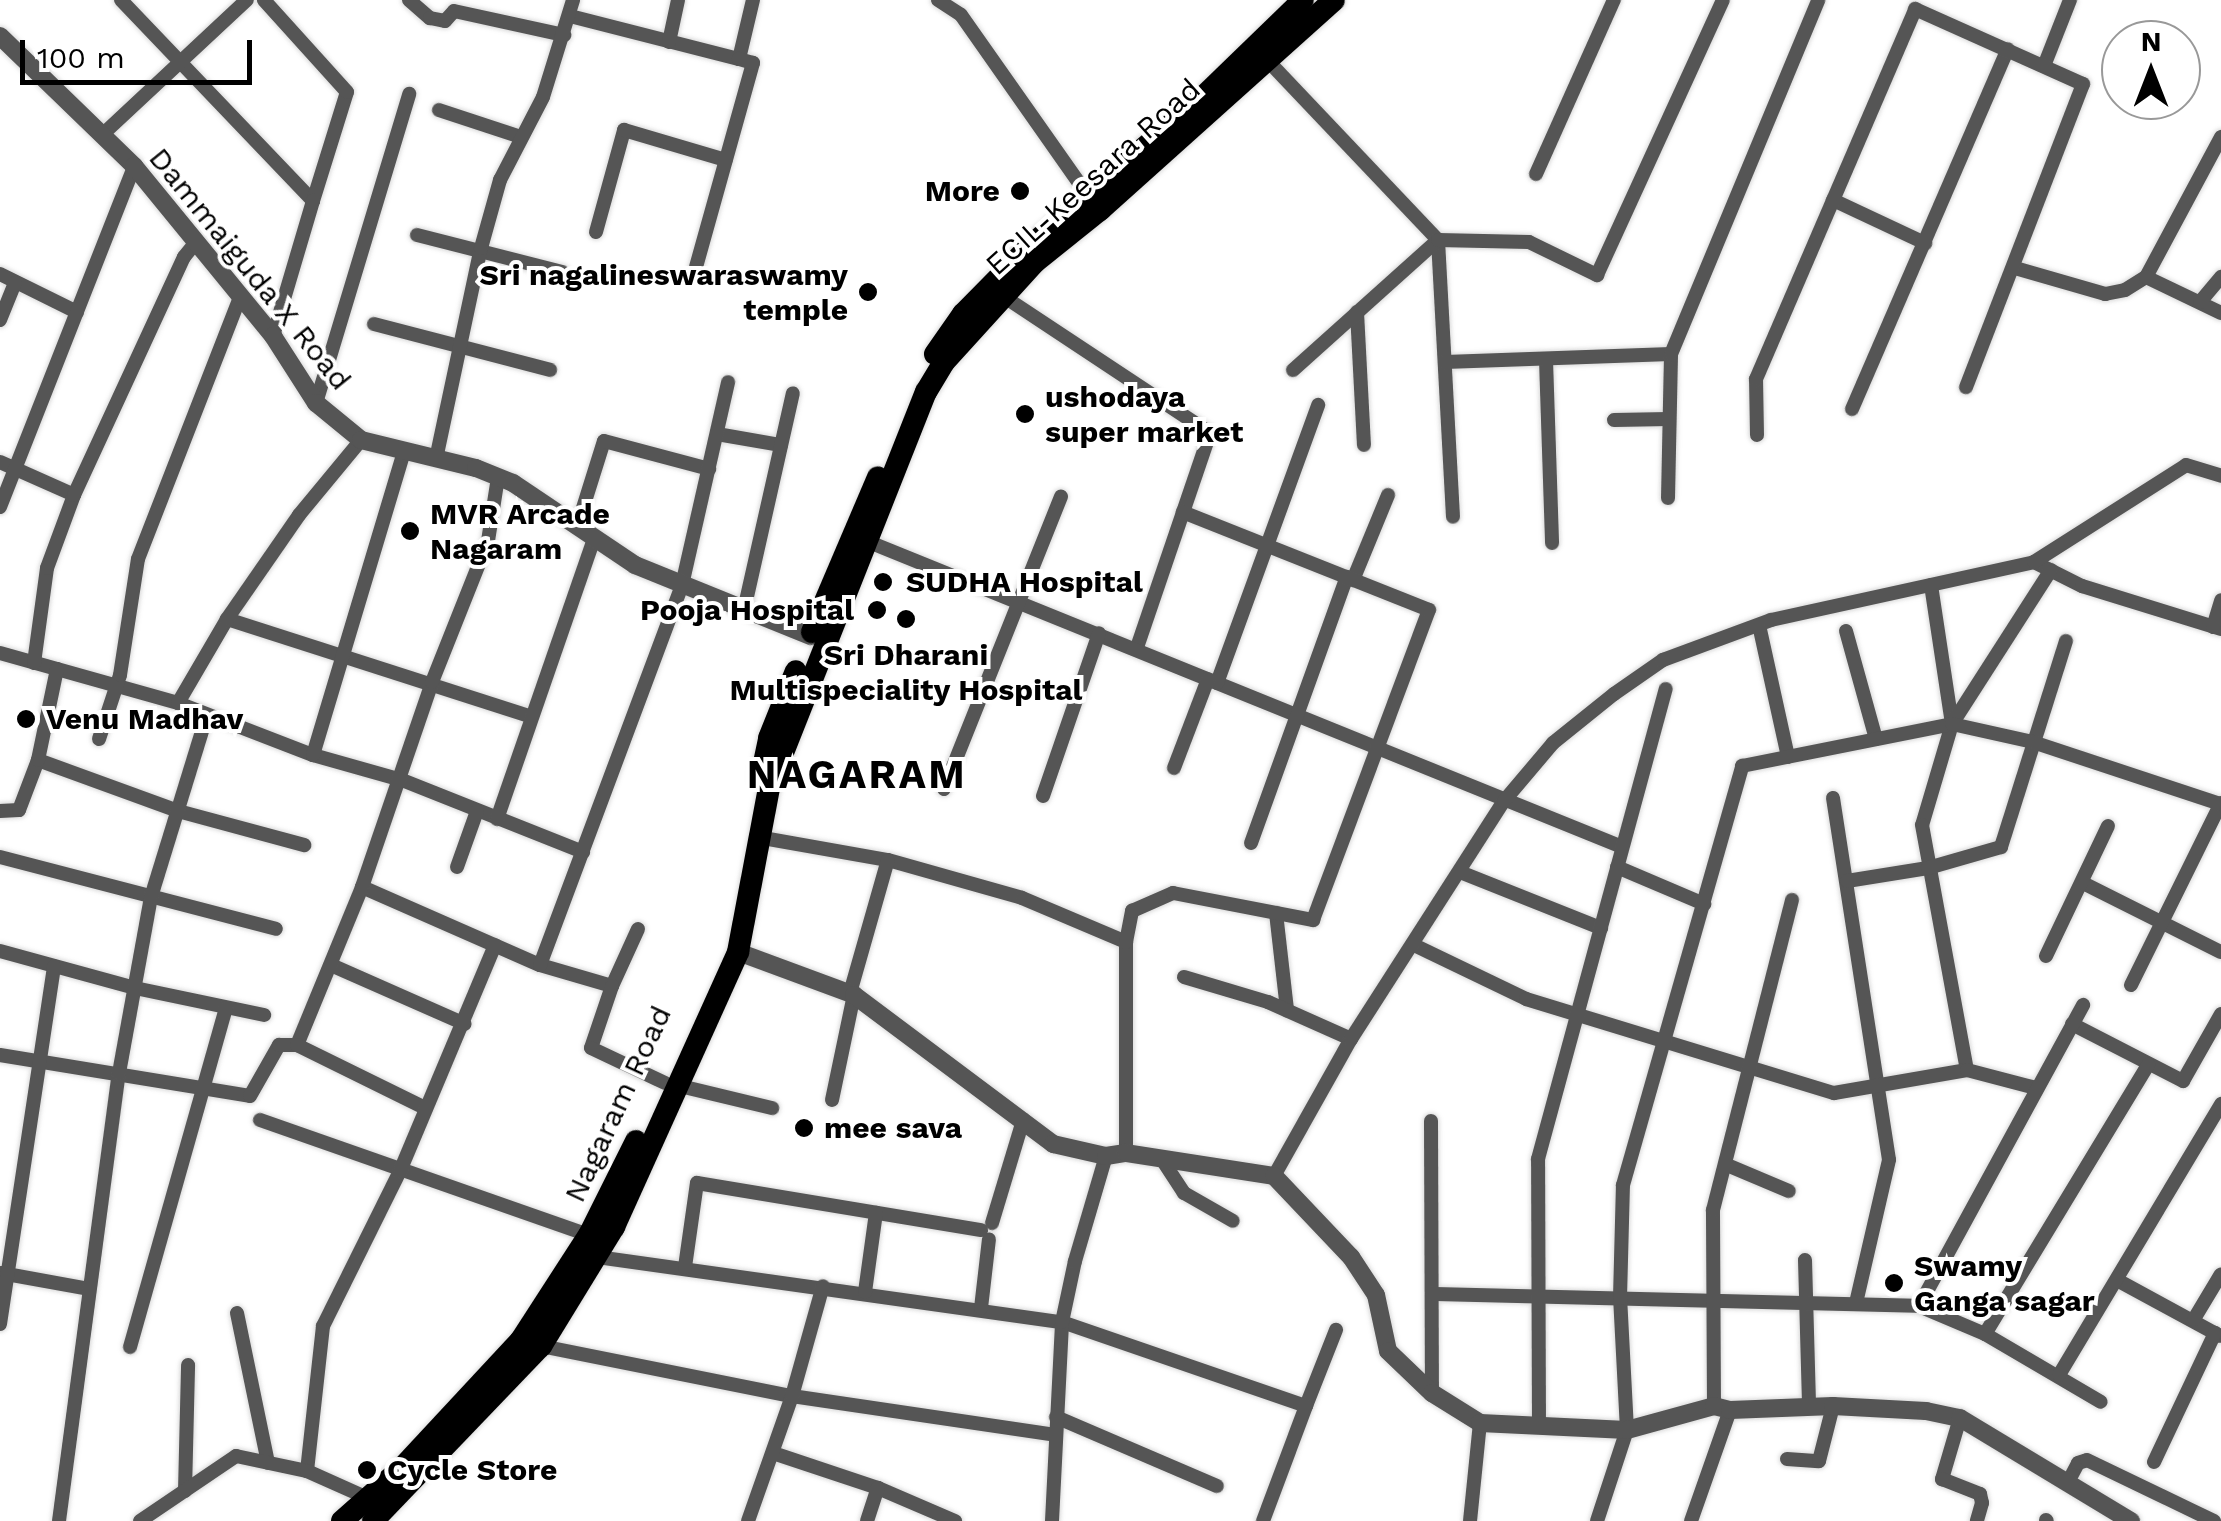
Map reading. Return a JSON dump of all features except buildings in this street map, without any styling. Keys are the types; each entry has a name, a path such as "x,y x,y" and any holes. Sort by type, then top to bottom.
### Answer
{"main road":[{"name":"ECIL-Keesara Road","path":"818,638 869,542 926,392 944,362 1035,262 1186,122 1302,0"},
{"name":"ECIL-Keesara Road","path":"818,638 914,382 963,314 1086,193 1269,62 1334,0"},
{"name":"Nagaram Road","path":"342,1521 371,1510 541,1346 738,952 769,788 818,638"},
{"name":"Nagaram Road","path":"670,1084 722,950 742,873 768,738 818,638"},
{"name":"Nagaram Road","path":"371,1510 521,1340 593,1246"}],"street":[{"path":"121,0 183,61 294,186 314,201"},
{"path":"102,136 247,0"},
{"path":"264,0 347,92 273,336"},
{"path":"409,0 430,18 446,22 454,11 564,36"},
{"path":"436,459 481,248 500,180 543,97 573,0"},
{"path":"669,42 678,0"},
{"path":"738,60 753,0"},
{"path":"938,0 962,15 1086,193"},
{"path":"1536,174 1614,0"},
{"path":"1293,370 1438,240 1529,242 1597,276 1723,0"},
{"path":"1668,498 1671,354 1818,0"},
{"path":"2044,66 2070,0"},
{"path":"1757,436 1756,379 1916,9 2083,84 2015,268 1966,386"},
{"path":"570,16 754,62 696,267"},
{"name":"Dammaiguda X Road","path":"3,47 134,166 273,336 316,403 361,440 498,477 549,504 594,541 682,584 818,638"},
{"path":"1852,409 2008,49"},
{"path":"1269,62 1438,240 1453,517"},
{"path":"316,403 409,94"},
{"path":"439,110 521,137"},
{"path":"596,232 624,130 726,160"},
{"path":"2015,268 2106,294 2125,290 2146,277 2221,137"},
{"path":"0,508 134,166"},
{"path":"1833,200 1924,243"},
{"path":"417,235 481,248 562,272"},
{"path":"34,663 47,568 74,496 184,258 197,240"},
{"path":"0,274 78,312"},
{"path":"2146,277 2221,313"},
{"path":"2200,302 2221,277"},
{"path":"0,320 15,283"},
{"path":"99,738 121,670 138,559 241,295"},
{"path":"1003,296 1210,433 1137,648"},
{"path":"1357,312 1364,445"},
{"path":"374,324 550,370"},
{"path":"1445,362 1671,354"},
{"path":"1546,360 1552,543"},
{"path":"540,965 682,584 728,382"},
{"path":"744,610 793,393"},
{"path":"1174,768 1213,681 1318,406"},
{"path":"1614,420 1670,419"},
{"path":"717,434 781,445"},
{"path":"178,703 227,620 299,515 361,440"},
{"path":"577,527 604,442 709,469"},
{"path":"314,755 346,658 404,452"},
{"path":"0,462 74,496"},
{"path":"1274,1176 1351,1038 1504,801 1553,743 1662,660 1759,625 2034,562 2186,465 2221,476"},
{"path":"297,1044 362,887 402,780 432,682 488,541 498,477"},
{"path":"1251,843 1350,578 1388,494"},
{"path":"944,789 1061,498"},
{"path":"1126,1153 1126,942 1132,911 1173,892 1313,920 1429,610 1184,512"},
{"path":"497,819 594,541"},
{"path":"869,542 1018,606 1098,632 1622,847"},
{"path":"2034,562 2082,586 2217,628 2221,600"},
{"path":"1967,1070 1922,825 1952,724 2051,570"},
{"path":"1930,585 1952,724"},
{"path":"227,620 530,716"},
{"path":"1759,625 1788,757"},
{"path":"1846,630 1876,739"},
{"path":"1043,796 1098,632"},
{"path":"1846,881 1928,868 2001,846 2066,641"},
{"path":"0,653 178,703 314,755 402,780 583,852"},
{"path":"0,811 20,810 38,760 56,669"},
{"path":"1538,1426 1538,1159 1666,690"},
{"path":"58,1521 119,1074 151,898 207,715"},
{"path":"1597,1521 1626,1430 1620,1298 1623,1185 1742,766 1952,724 2034,742 2221,804 2131,985"},
{"path":"38,760 178,812 304,844"},
{"path":"1833,798 1889,1160 1856,1303"},
{"path":"457,867 477,811"},
{"path":"2046,956 2108,826"},
{"path":"762,838 888,860 1022,898 1126,942"},
{"path":"0,857 276,929"},
{"path":"832,1100 852,994 888,860"},
{"path":"1617,867 1704,904"},
{"path":"1460,872 1601,928"},
{"path":"2083,883 2221,952"},
{"path":"362,887 540,965 612,986"},
{"path":"1691,1521 1722,1408 1713,1298 1713,1210 1792,900"},
{"path":"1276,913 1286,1010"},
{"path":"638,929 612,986 591,1048 670,1084 772,1108"},
{"path":"307,1471 323,1326 400,1171 495,945"},
{"path":"1414,945 1526,998 1834,1093 1967,1070 2036,1088"},
{"path":"0,951 135,988 264,1015"},
{"path":"738,952 852,994 1054,1144 1106,1156 1126,1153 1274,1176 1351,1258 1376,1295 1388,1351 1432,1394 1480,1423 1626,1430 1722,1408 1833,1406 1926,1411 1960,1418 2068,1482 2106,1516 2131,1521"},
{"path":"331,965 465,1024"},
{"path":"0,1324 4,1274 54,966"},
{"path":"1184,977 1286,1010 1351,1038"},
{"path":"1919,1306 2083,1005"},
{"path":"130,1348 226,1008"},
{"path":"2072,1024 2182,1081 2221,1014"},
{"path":"0,1055 250,1096 279,1045 297,1044 425,1108"},
{"path":"1985,1334 2148,1065"},
{"path":"2059,1375 2221,1104"},
{"path":"260,1120 593,1246 685,1267 1062,1322 1306,1406"},
{"path":"981,1308 987,1230 1023,1120"},
{"path":"1431,1121 1432,1394"},
{"path":"1052,1521 1062,1322 1074,1261 1106,1156"},
{"path":"1161,1158 1184,1193 1233,1221"},
{"path":"1727,1166 1789,1191"},
{"path":"685,1267 697,1183 987,1230"},
{"path":"865,1292 876,1213"},
{"path":"1804,1260 1809,1406"},
{"path":"4,1274 89,1290"},
{"path":"2194,1319 2221,1274"},
{"path":"2116,1280 2218,1335 2154,1462"},
{"path":"748,1521 792,1396 823,1286"},
{"path":"1432,1294 1919,1306 1985,1334 2101,1402"},
{"path":"237,1313 268,1463"},
{"path":"1263,1521 1336,1330"},
{"path":"541,1346 792,1396 1055,1436"},
{"path":"185,1490 188,1365"},
{"path":"1787,1459 1819,1461 1833,1406"},
{"path":"1056,1417 1217,1486"},
{"path":"1960,1418 1942,1480 1980,1494 1982,1504 1977,1521"},
{"path":"1470,1521 1480,1423"},
{"path":"773,1453 878,1488 955,1521"},
{"path":"140,1521 236,1456 307,1471 371,1510"},
{"path":"2068,1482 2078,1463 2087,1460 2214,1521"},
{"path":"867,1521 878,1488"}],"place":[{"name":"More","path":"1020,191"},
{"name":"Sri nagalineswaraswamy temple","path":"868,292"},
{"name":"ushodaya super market","path":"1025,414"},
{"name":"MVR Arcade Nagaram","path":"410,531"},
{"name":"SUDHA Hospital","path":"883,582"},
{"name":"Pooja Hospital","path":"877,610"},
{"name":"Sri Dharani Multispeciality Hospital","path":"906,619"},
{"name":"Venu Madhav","path":"26,719"},
{"name":"mee sava","path":"804,1128"},
{"name":"Swamy Ganga sagar","path":"1894,1283"},
{"name":"Cycle Store","path":"367,1470"}],"district":[{"name":"NAGARAM","path":"857,775"}]}
